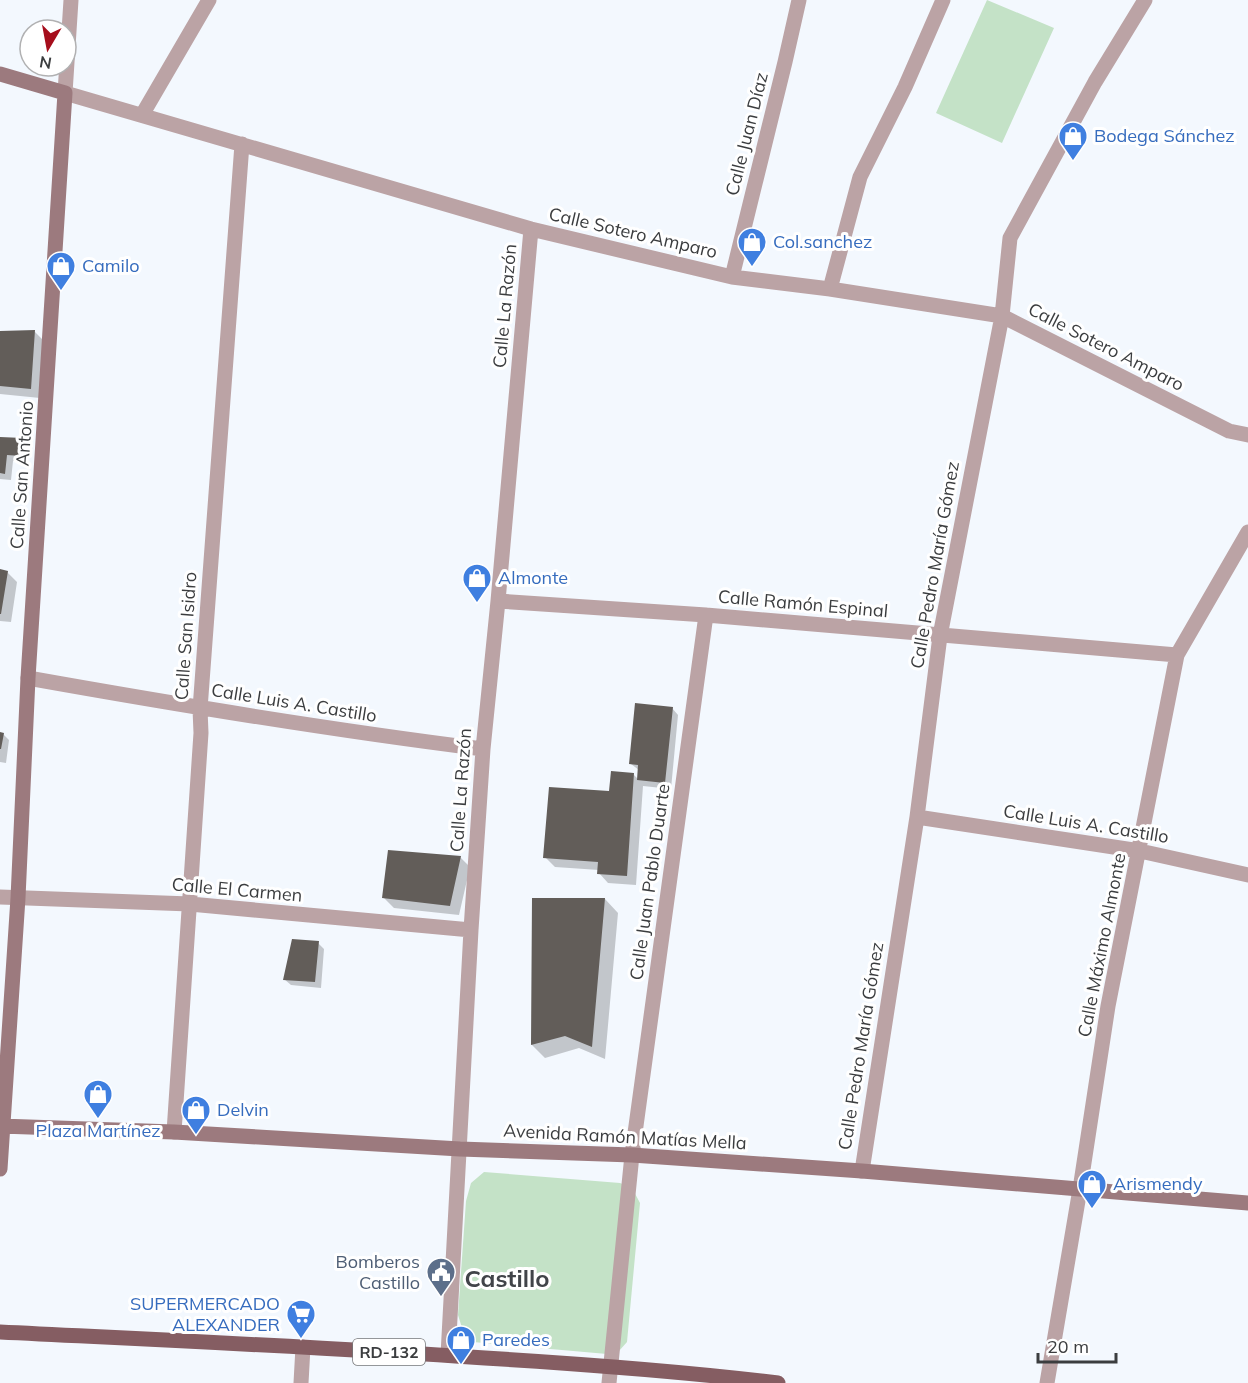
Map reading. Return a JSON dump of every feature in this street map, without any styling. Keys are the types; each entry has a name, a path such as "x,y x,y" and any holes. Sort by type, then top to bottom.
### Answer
{"main road":[{"name":"RD-132","path":"0,1332 448,1355 707,1374 778,1383"}],"street":[{"name":"Calle San Antonio","path":"0,1168 71,0"},
{"path":"142,115 209,0"},
{"name":"Calle Juan Díaz","path":"732,277 799,0"},
{"path":"830,289 860,177 906,87 943,0"},
{"name":"Calle Pedro María Gómez","path":"862,1171 917,817 940,636 1002,316 1010,238 1095,82 1145,0"},
{"name":"Calle Sotero Amparo","path":"0,74 531,229 732,277 830,289 1002,316 1229,431 1248,435"},
{"name":"Calle San Isidro","path":"174,1132 201,709 243,144"},
{"name":"Calle La Razón","path":"448,1355 483,749 531,229"},
{"name":"Calle Máximo Almonte","path":"1047,1383 1108,1006 1177,655 1248,532"},
{"name":"Calle Ramón Espinal","path":"498,601 706,615 1177,655"},
{"name":"Calle Juan Pablo Duarte","path":"611,1366 632,1155 706,615"},
{"name":"Calle Luis A. Castillo","path":"28,678 201,709 377,736 483,749"},
{"name":"Calle Luis A. Castillo","path":"917,817 1140,851 1248,875"},
{"name":"Calle El Carmen","path":"0,897 190,904 471,930"},
{"name":"Avenida Ramón Matías Mella","path":"1,1126 174,1132 460,1149 632,1155 862,1171 1248,1203"},
{"path":"301,1383 303,1347"},
{"path":"609,1383 611,1366"}],"green space":[{"path":"987,0 1054,28 1002,143 936,113"},
{"path":"484,1172 620,1183 632,1188 640,1203 627,1342 619,1351 607,1354 473,1342 463,1331 458,1315 466,1201 471,1183"}],"building":[{"path":"35,330 31,389 0,386 0,331"},
{"path":"0,437 23,438 22,456 7,455 5,474 0,473"},
{"path":"0,569 8,571 1,614 0,614"},
{"path":"635,703 673,707 665,783 637,780 638,765 629,764"},
{"path":"0,732 4,733 1,749 0,749"},
{"path":"611,771 634,773 627,876 597,874 598,862 543,858 549,787 609,791"},
{"path":"388,850 461,856 450,906 382,898"},
{"path":"532,898 605,898 592,1047 565,1036 531,1045"},
{"path":"292,939 319,941 315,982 283,980"}],"place":[{"name":"Bodega Sánchez","path":"1073,162"},
{"name":"Col.sanchez","path":"752,268"},
{"name":"Camilo","path":"61,292"},
{"name":"Almonte","path":"477,604"},
{"name":"Plaza Martínez","path":"98,1120"},
{"name":"Delvin","path":"196,1136"},
{"name":"Arismendy","path":"1092,1210"},
{"name":"Bomberos Castillo","path":"441,1298"},
{"name":"SUPERMERCADO ALEXANDER","path":"301,1340"},
{"name":"Paredes","path":"461,1366"}],"district":[{"name":"Castillo","path":"507,1279"}]}
